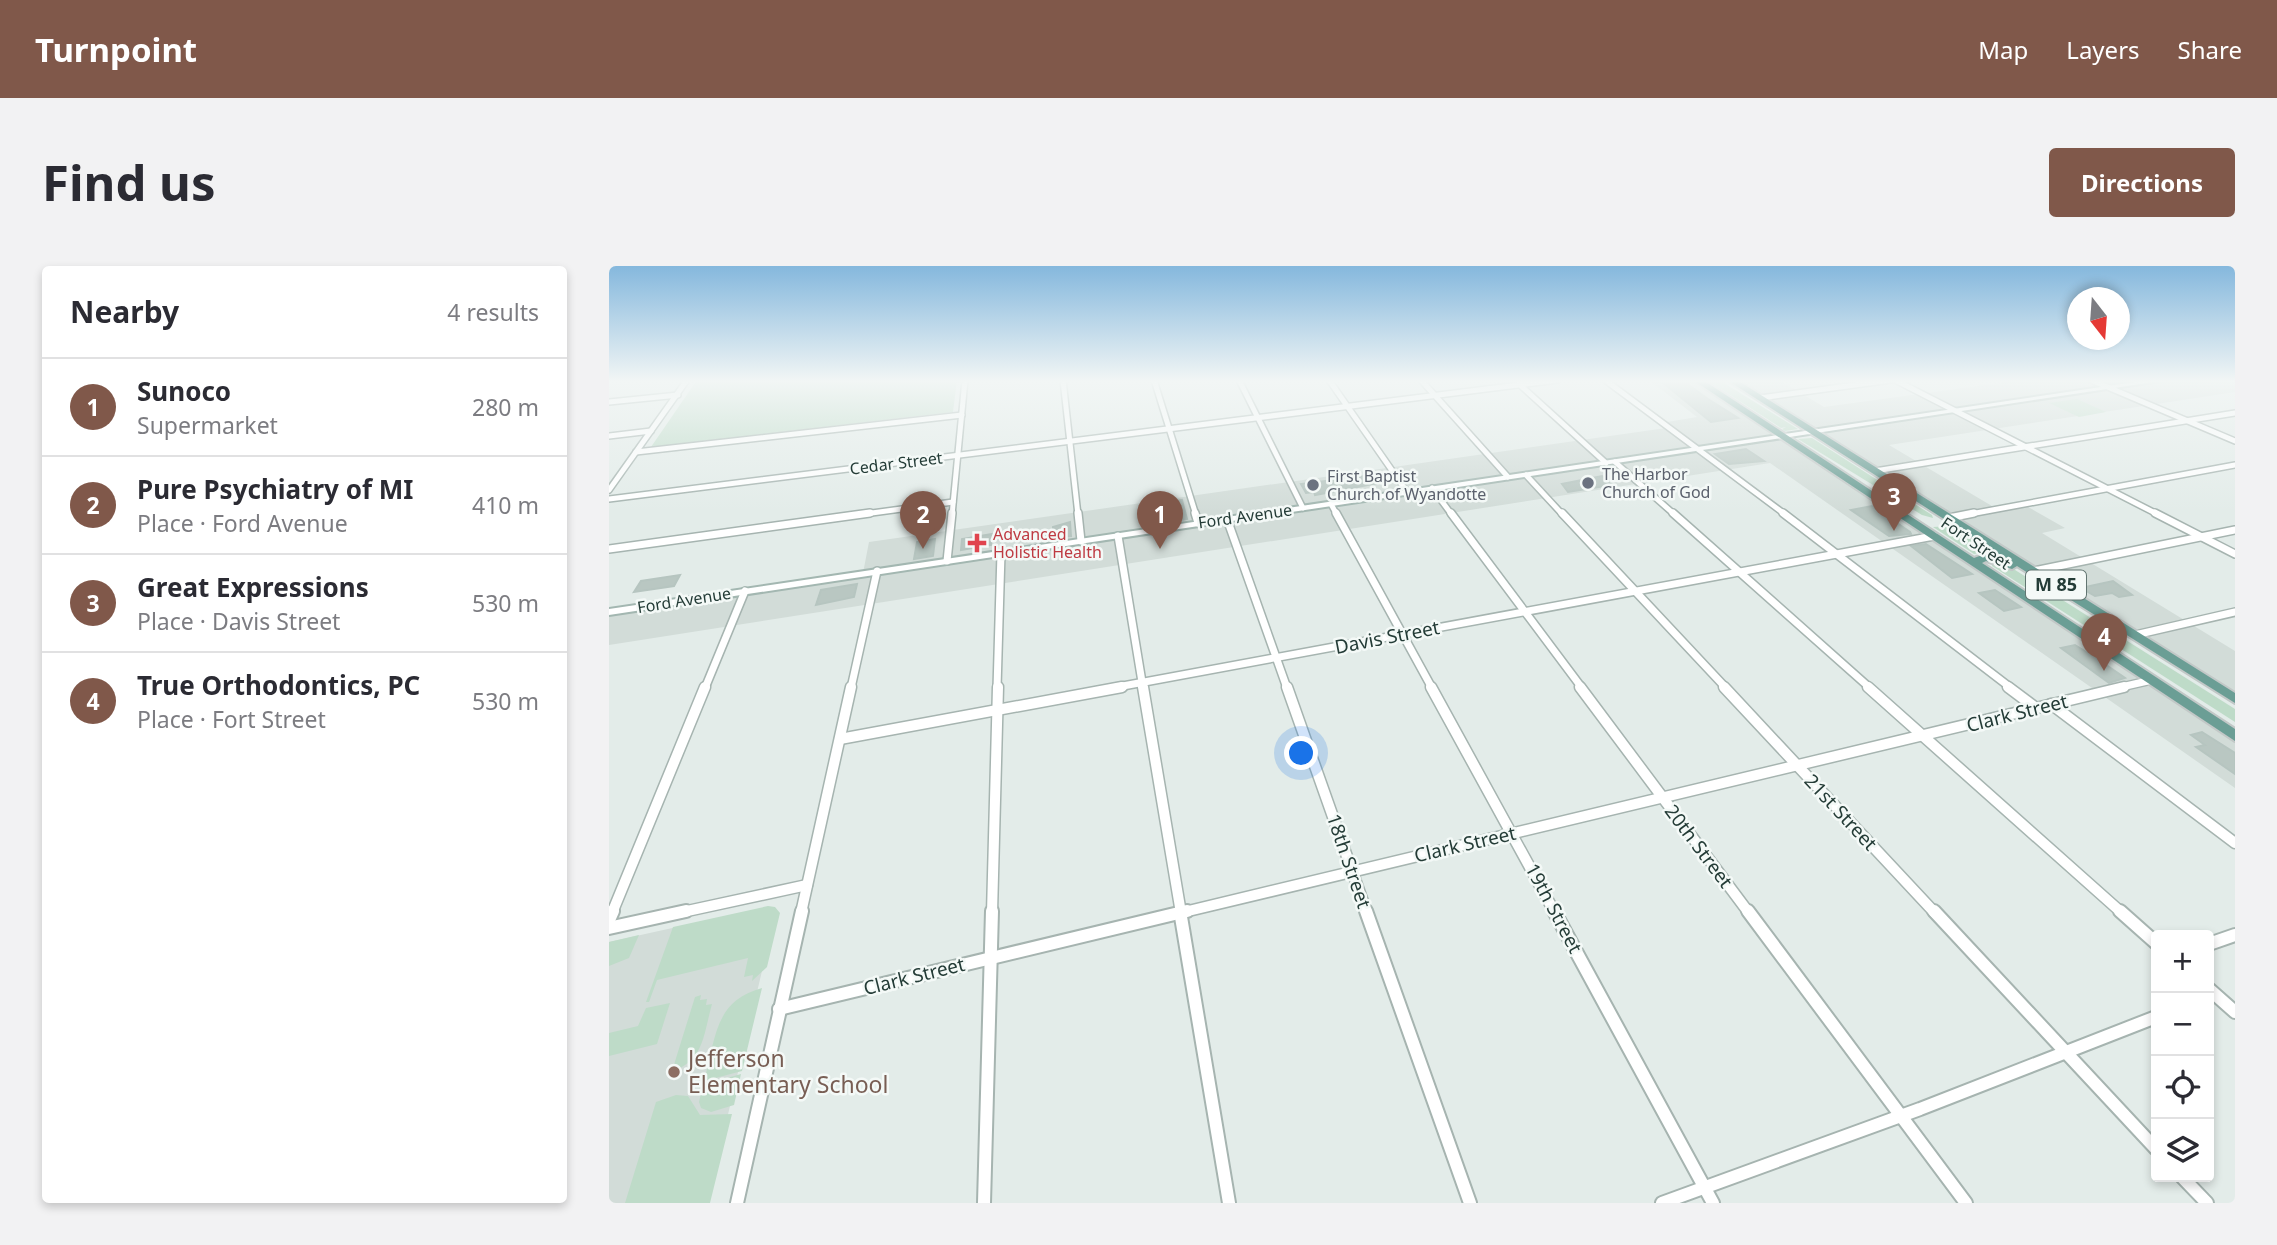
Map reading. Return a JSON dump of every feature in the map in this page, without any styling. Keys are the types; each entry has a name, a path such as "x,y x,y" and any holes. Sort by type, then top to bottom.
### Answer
{"main road":[{"name":"Fort Street","path":"1764,424 2235,736"},
{"name":"Fort Street","path":"1802,424 2235,699"},
{"name":"Ford Avenue","path":"609,612 1866,424"},
{"path":"1907,518 1937,523 1949,518"},
{"path":"1974,563 1985,557 2001,560 2095,619 2132,633"},
{"path":"2156,683 2192,698 2235,726"}],"street":[{"path":"609,490 656,424"},
{"path":"636,452 885,424"},
{"path":"947,561 961,424"},
{"path":"1067,424 1081,541"},
{"path":"1167,424 1198,523"},
{"name":"Cedar Street","path":"609,499 1212,424"},
{"path":"1261,424 1303,508"},
{"path":"1360,424 1407,492"},
{"path":"1460,424 1508,477"},
{"path":"1565,424 1738,572 2151,939"},
{"path":"1663,424 2036,708"},
{"path":"1981,424 2235,554"},
{"path":"1875,471 2171,424"},
{"path":"2194,424 2235,441"},
{"path":"609,436 651,431"},
{"path":"1949,518 2235,466"},
{"name":"21st Street","path":"1526,475 2151,1144"},
{"path":"609,478 619,477"},
{"name":"20th Street","path":"1432,488 1966,1203"},
{"path":"609,549 953,502"},
{"name":"19th Street","path":"1331,504 1713,1203"},
{"name":"18th Street","path":"1227,519 1470,1203"},
{"path":"2034,571 2235,530"},
{"path":"1118,536 1229,1203"},
{"name":"Davis Street","path":"839,739 1934,536"},
{"path":"984,1203 1001,553"},
{"path":"737,1203 877,571"},
{"path":"609,920 745,591"},
{"path":"2132,633 2235,612"},
{"name":"Clark Street","path":"779,1009 2051,704 2156,683"},
{"path":"2051,704 2235,843"},
{"path":"609,928 807,885"},
{"path":"2214,942 2235,935"},
{"path":"2214,995 2235,1012"},
{"path":"1662,1203 1901,1116 2151,1019"},
{"path":"2187,1182 2207,1203"}],"shaded area":[{"path":"1662,424 1763,424 2235,736 2235,788 1770,463 609,645 609,612 863,573 869,542 1666,428"},
{"path":"1799,424 2028,424 1889,445 1997,509 2023,504 2065,528 2042,533 2235,651 2235,699"},
{"name":"Jefferson Elementary School","path":"767,907 776,912 707,1203 609,1203 609,942"}],"green space":[{"path":"667,424 852,424 651,447"},
{"path":"1774,424 1789,424 1798,429 1785,431 1782,429 1786,427 1781,428"},
{"path":"1812,438 1933,518 1922,515 1798,439"},
{"path":"1950,526 1990,552 1974,554 1933,527"},
{"path":"1992,562 2012,568 2235,709 2235,722 1992,566"},
{"path":"768,906 775,907 780,913 767,967 752,981 753,975 744,977 748,958 657,980 649,1002 646,1002 673,927"},
{"path":"639,935 629,958 609,966 609,942"},
{"path":"762,988 742,1071 704,1081 719,1023 734,1002"},
{"path":"701,995 700,1000 707,999 706,1005 712,1004 701,1045 691,1061 672,1071 695,997"},
{"path":"670,1003 657,1044 609,1056 609,1033 638,1026 646,1008"},
{"path":"741,1074 734,1105 711,1112 701,1108 699,1102 703,1085"},
{"path":"676,1095 688,1096 700,1115 732,1114 710,1203 625,1203 656,1102"}],"building":[{"path":"1746,449 1764,461 1729,464 1715,454"},
{"name":"First Baptist Church of Wyandotte","path":"1373,475 1378,483 1315,495 1314,492 1306,493 1301,484"},
{"name":"The Harbor Church of God","path":"1602,476 1611,485 1568,492 1562,484"},
{"path":"1182,500 1187,519 1175,521 1170,502"},
{"path":"1872,506 1911,534 1889,536 1851,510"},
{"path":"1070,522 1071,536 1053,538 1053,527"},
{"name":"Advanced Holistic Health","path":"992,534 991,545 961,550 962,539"},
{"path":"935,539 933,556 914,559 917,542"},
{"path":"1926,544 1972,574 1952,578 1911,546"},
{"path":"680,575 674,586 634,592 641,581"},
{"path":"2113,581 2132,595 2119,597 2112,593 2095,596 2081,588"},
{"path":"857,584 854,597 816,605 821,590"},
{"path":"1995,590 2021,607 2004,611 1979,593"},
{"path":"2075,645 2125,678 2109,683 2061,648"},
{"path":"2202,732 2235,753 2235,774 2196,747 2205,745 2191,735"}],"place":[{"name":"The Harbor Church of God","path":"1588,483"},
{"name":"First Baptist Church of Wyandotte","path":"1313,485"},
{"name":"Great Expressions","path":"1894,531"},
{"name":"Advanced Holistic Health","path":"977,543"},
{"name":"Pure Psychiatry of MI","path":"923,549"},
{"name":"Sunoco","path":"1160,549"},
{"name":"True Orthodontics, PC","path":"2104,671"},
{"name":"Jefferson Elementary School","path":"674,1072"}]}
